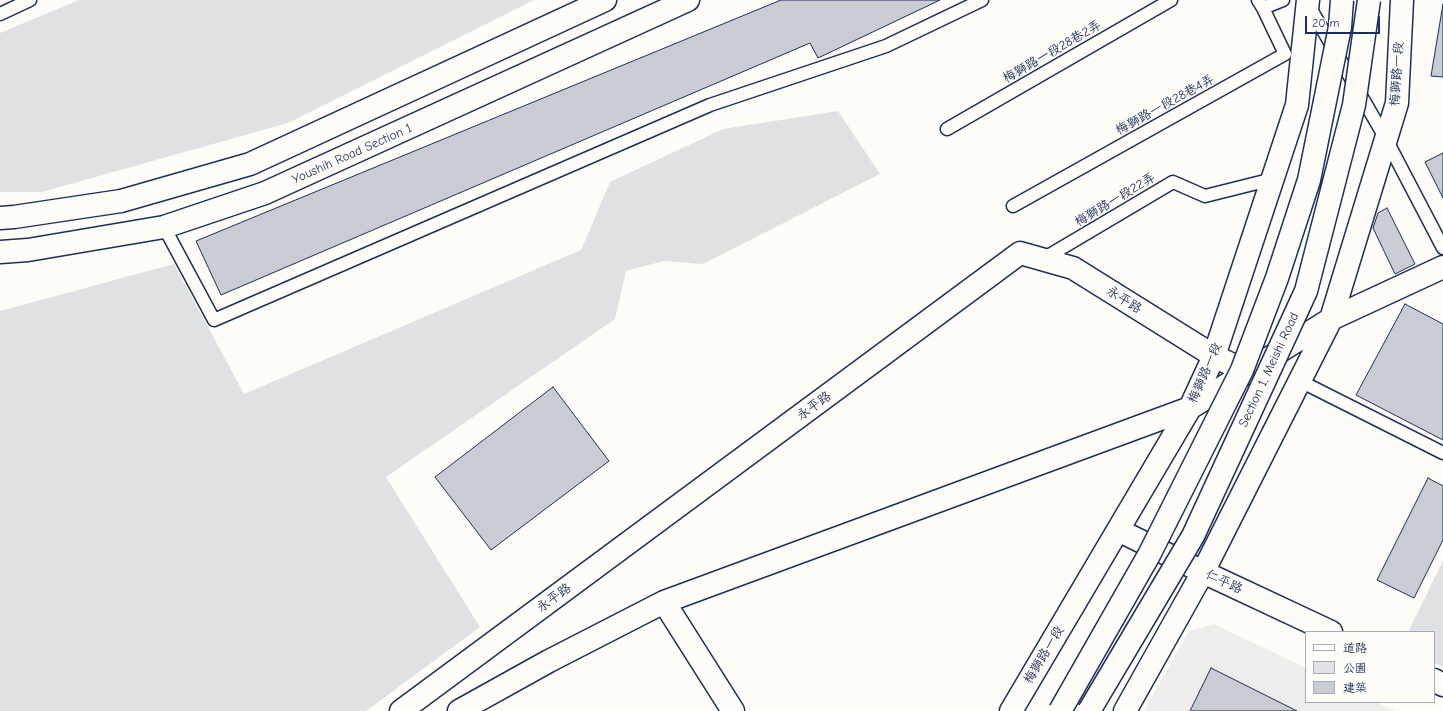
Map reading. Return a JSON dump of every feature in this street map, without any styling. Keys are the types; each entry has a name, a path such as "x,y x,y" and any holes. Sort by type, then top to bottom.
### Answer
{"street":[{"path":"0,218 120,201 250,164 605,0"},
{"name":"Youshih Road Section 1","path":"0,252 28,250 164,227 265,193 688,0"},
{"name":"Section 1, Meishi Road","path":"1060,711 1149,554 1242,370 1277,278 1309,180 1340,27 1342,0"},
{"name":"Section 1, Meishi Road","path":"1089,711 1193,536 1306,291 1354,105 1369,0"},
{"name":"梅獅路一段","path":"1125,711 1203,572 1331,319 1397,103 1402,0"},
{"name":"梅獅路一段","path":"1011,711 1190,408 1214,356 1297,105 1306,1"},
{"name":"永平路","path":"402,711 1020,253 1073,268 1214,356 1247,372"},
{"path":"459,711 549,660 664,602 1190,408 1331,319 1443,267"},
{"name":"仁平路","path":"1118,530 1329,631"},
{"path":"664,602 733,711"}],"lane":[{"path":"0,14 30,0"},
{"path":"164,227 214,320 710,105 886,46 982,0"},
{"name":"梅獅路一段28巷2弄","path":"946,129 1171,0"},
{"path":"1261,4 1283,0"},
{"path":"1306,1 1386,139 1443,248"},
{"name":"梅獅路一段28巷4弄","path":"1013,206 1285,54 1261,4"},
{"name":"梅獅路一段22弄","path":"1043,259 1173,182 1205,196 1273,179"},
{"path":"1300,381 1443,453"}],"shaded area":[{"path":"1214,624 1305,668 1305,703 1378,703 1395,711 1144,711 1189,631"}],"green space":[{"path":"79,0 534,0 288,123 42,192 0,192 0,33"},
{"path":"838,111 880,174 703,264 664,261 626,271 615,319 386,477 480,627 366,711 0,711 0,311 174,264 244,394 581,250 610,182 723,129"},
{"path":"1443,561 1443,667 1435,663 1435,631 1408,631"}],"building":[{"path":"781,0 940,0 818,58 810,43 221,295 196,241"},
{"path":"1443,4 1443,77 1431,76"},
{"path":"1443,153 1443,198 1425,162"},
{"path":"1387,208 1415,264 1395,274 1373,228 1378,213"},
{"path":"1405,304 1443,324 1443,440 1356,395"},
{"path":"553,387 609,461 491,550 435,477"},
{"path":"1428,478 1443,486 1443,540 1414,598 1377,580"},
{"path":"1211,668 1297,711 1190,711"}]}
